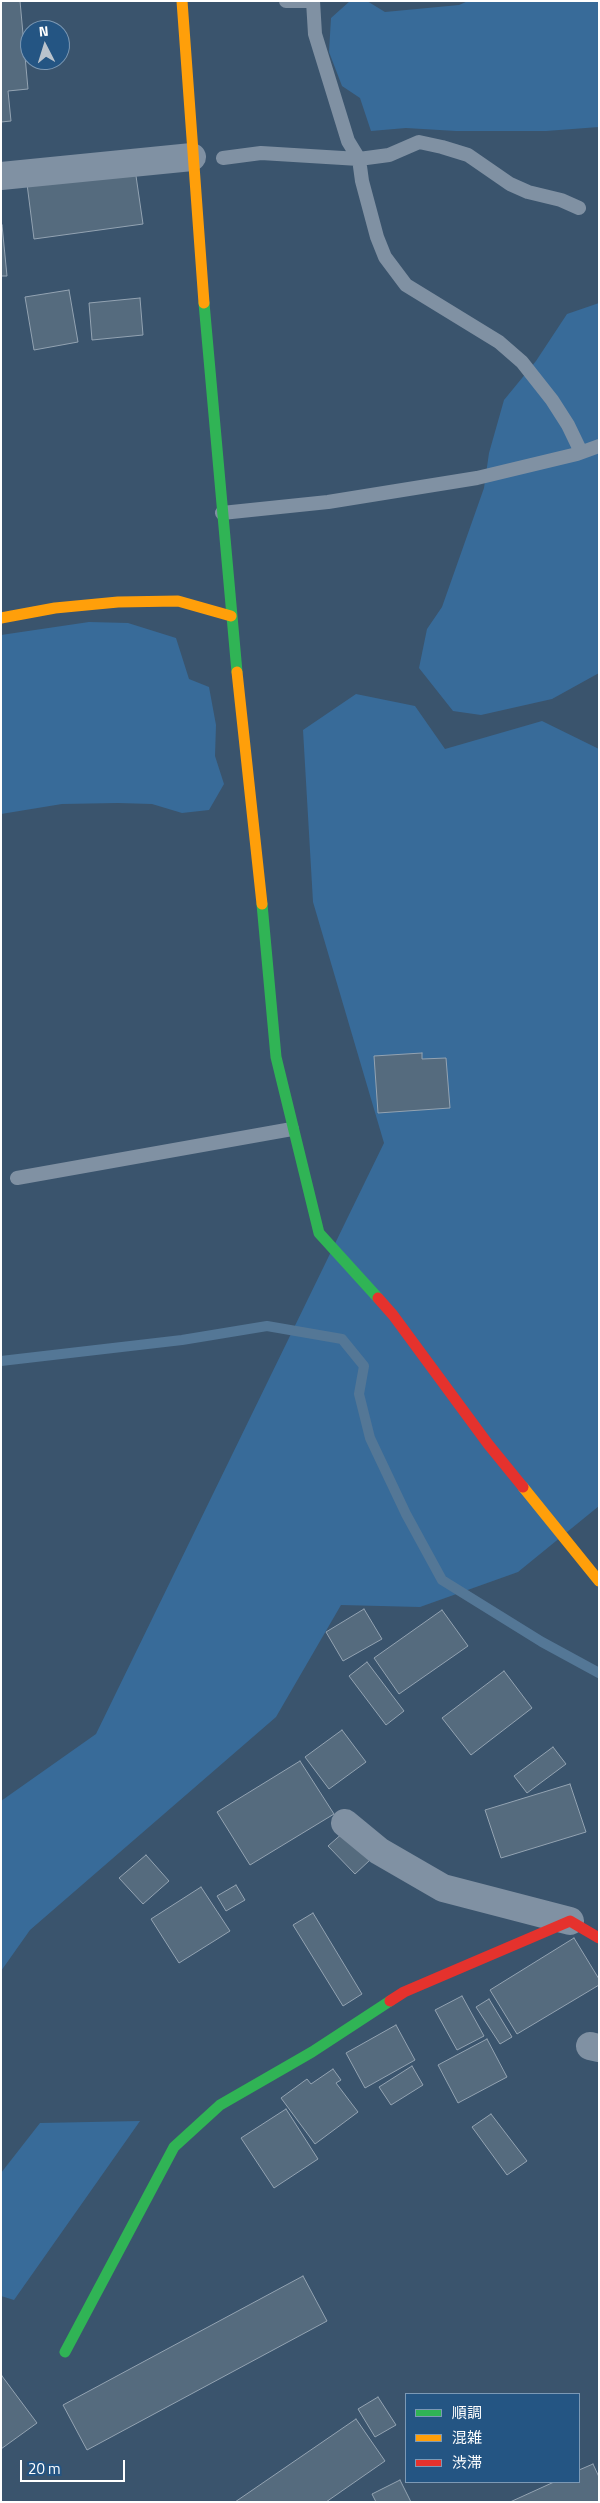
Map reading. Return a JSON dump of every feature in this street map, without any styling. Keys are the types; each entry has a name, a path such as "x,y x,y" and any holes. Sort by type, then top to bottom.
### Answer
{"street":[{"path":"182,1 192,157 230,616 256,838 276,1057 292,1129 319,1233 393,1315 488,1444 599,1581"},
{"path":"1,176 192,157"},
{"path":"1,618 91,605 178,601 230,616"},
{"path":"345,1823 379,1851 443,1888 570,1921 599,1938"},
{"path":"65,2352 174,2147 220,2105 312,2052 404,1992 570,1921"}],"lane":[{"path":"286,1 307,1"},
{"path":"314,1 315,34 348,141 359,159 362,181 377,237 385,257 406,285 499,342 522,362 552,400 568,425 581,452"},
{"path":"223,158 261,153 359,159 388,155 419,142 468,155 510,184 580,208"},
{"path":"222,513 328,502 476,478 599,446"},
{"path":"18,1178 292,1129"}],"shaded area":[{"path":"350,1 367,1 385,12 459,5 468,1 599,1 599,127 546,131 456,131 406,128 371,131 360,98 342,86 329,52 331,18"},
{"path":"599,303 599,673 552,699 481,715 453,711 419,668 427,629 442,607 484,488 489,453 504,400 536,361 567,314"},
{"path":"89,622 128,623 176,638 189,679 209,687 216,725 215,756 224,784 209,810 182,813 152,804 62,804 1,814 1,635"},
{"path":"356,694 415,706 445,749 542,721 599,749 599,1506 518,1572 420,1607 341,1605 276,1717 30,1930 1,1971 1,1801 96,1734 384,1143 313,902 303,730"},
{"path":"140,2121 14,2300 1,2296 1,2173 40,2123"}],"building":[{"path":"1,1 20,1 22,20 20,20 20,70 26,70 28,89 8,91 11,121 1,122"},
{"path":"135,169 143,224 34,239 27,184"},
{"path":"2,225 7,276 1,276"},
{"path":"69,290 78,342 34,350 25,297"},
{"path":"140,298 143,335 92,340 89,303"},
{"path":"422,1053 422,1059 446,1058 450,1108 378,1113 374,1056"},
{"path":"364,1609 382,1639 343,1661 326,1632"},
{"path":"442,1610 468,1646 399,1694 374,1658"},
{"path":"367,1662 404,1711 386,1725 349,1676"},
{"path":"504,1671 532,1708 471,1755 442,1718"},
{"path":"342,1730 366,1762 329,1789 305,1757"},
{"path":"553,1747 566,1764 527,1793 514,1776"},
{"path":"300,1761 334,1814 250,1865 217,1812"},
{"path":"570,1784 586,1832 501,1858 485,1810"},
{"path":"344,1832 370,1860 355,1874 328,1846"},
{"path":"146,1855 169,1881 143,1904 119,1878"},
{"path":"236,1885 245,1900 226,1911 217,1896"},
{"path":"201,1887 230,1931 179,1963 151,1919"},
{"path":"313,1913 362,1994 343,2006 293,1925"},
{"path":"574,1938 599,1979 599,1985 517,2034 490,1990"},
{"path":"462,1996 484,2036 457,2050 435,2010"},
{"path":"489,1999 512,2037 500,2044 476,2007"},
{"path":"396,2025 415,2060 365,2088 346,2053"},
{"path":"487,2039 507,2077 458,2103 438,2065"},
{"path":"412,2066 423,2085 391,2105 379,2087"},
{"path":"333,2069 341,2080 336,2083 358,2112 315,2144 281,2098 307,2079 311,2084"},
{"path":"286,2109 318,2159 274,2188 241,2138"},
{"path":"491,2114 527,2161 507,2175 472,2127"},
{"path":"303,2276 327,2321 87,2450 63,2405"},
{"path":"1,2377 37,2423 1,2449"},
{"path":"378,2397 396,2425 375,2437 358,2409"},
{"path":"356,2419 385,2461 326,2502 235,2502"},
{"path":"593,2464 599,2477 599,2502 510,2502 552,2483 580,2483 580,2470"},
{"path":"400,2480 411,2502 376,2502 372,2494"}],"waterway":[{"path":"1,1361 182,1340 267,1326 342,1339 364,1366 359,1394 370,1438 406,1514 442,1580 542,1642 599,1673"}],"traffic: fast":[{"path":"204,303 237,672"},
{"path":"262,904 276,1057 319,1233 378,1298"},
{"path":"65,2352 174,2147 220,2105 312,2052 390,2001"}],"traffic: slow":[{"path":"182,1 204,303"},
{"path":"1,618 55,608 118,602 178,601 231,616"},
{"path":"237,672 262,904"},
{"path":"523,1487 599,1581"}],"traffic: jam":[{"path":"378,1298 393,1315 488,1444 523,1487"},
{"path":"390,2001 404,1992 570,1921 599,1938"}]}
